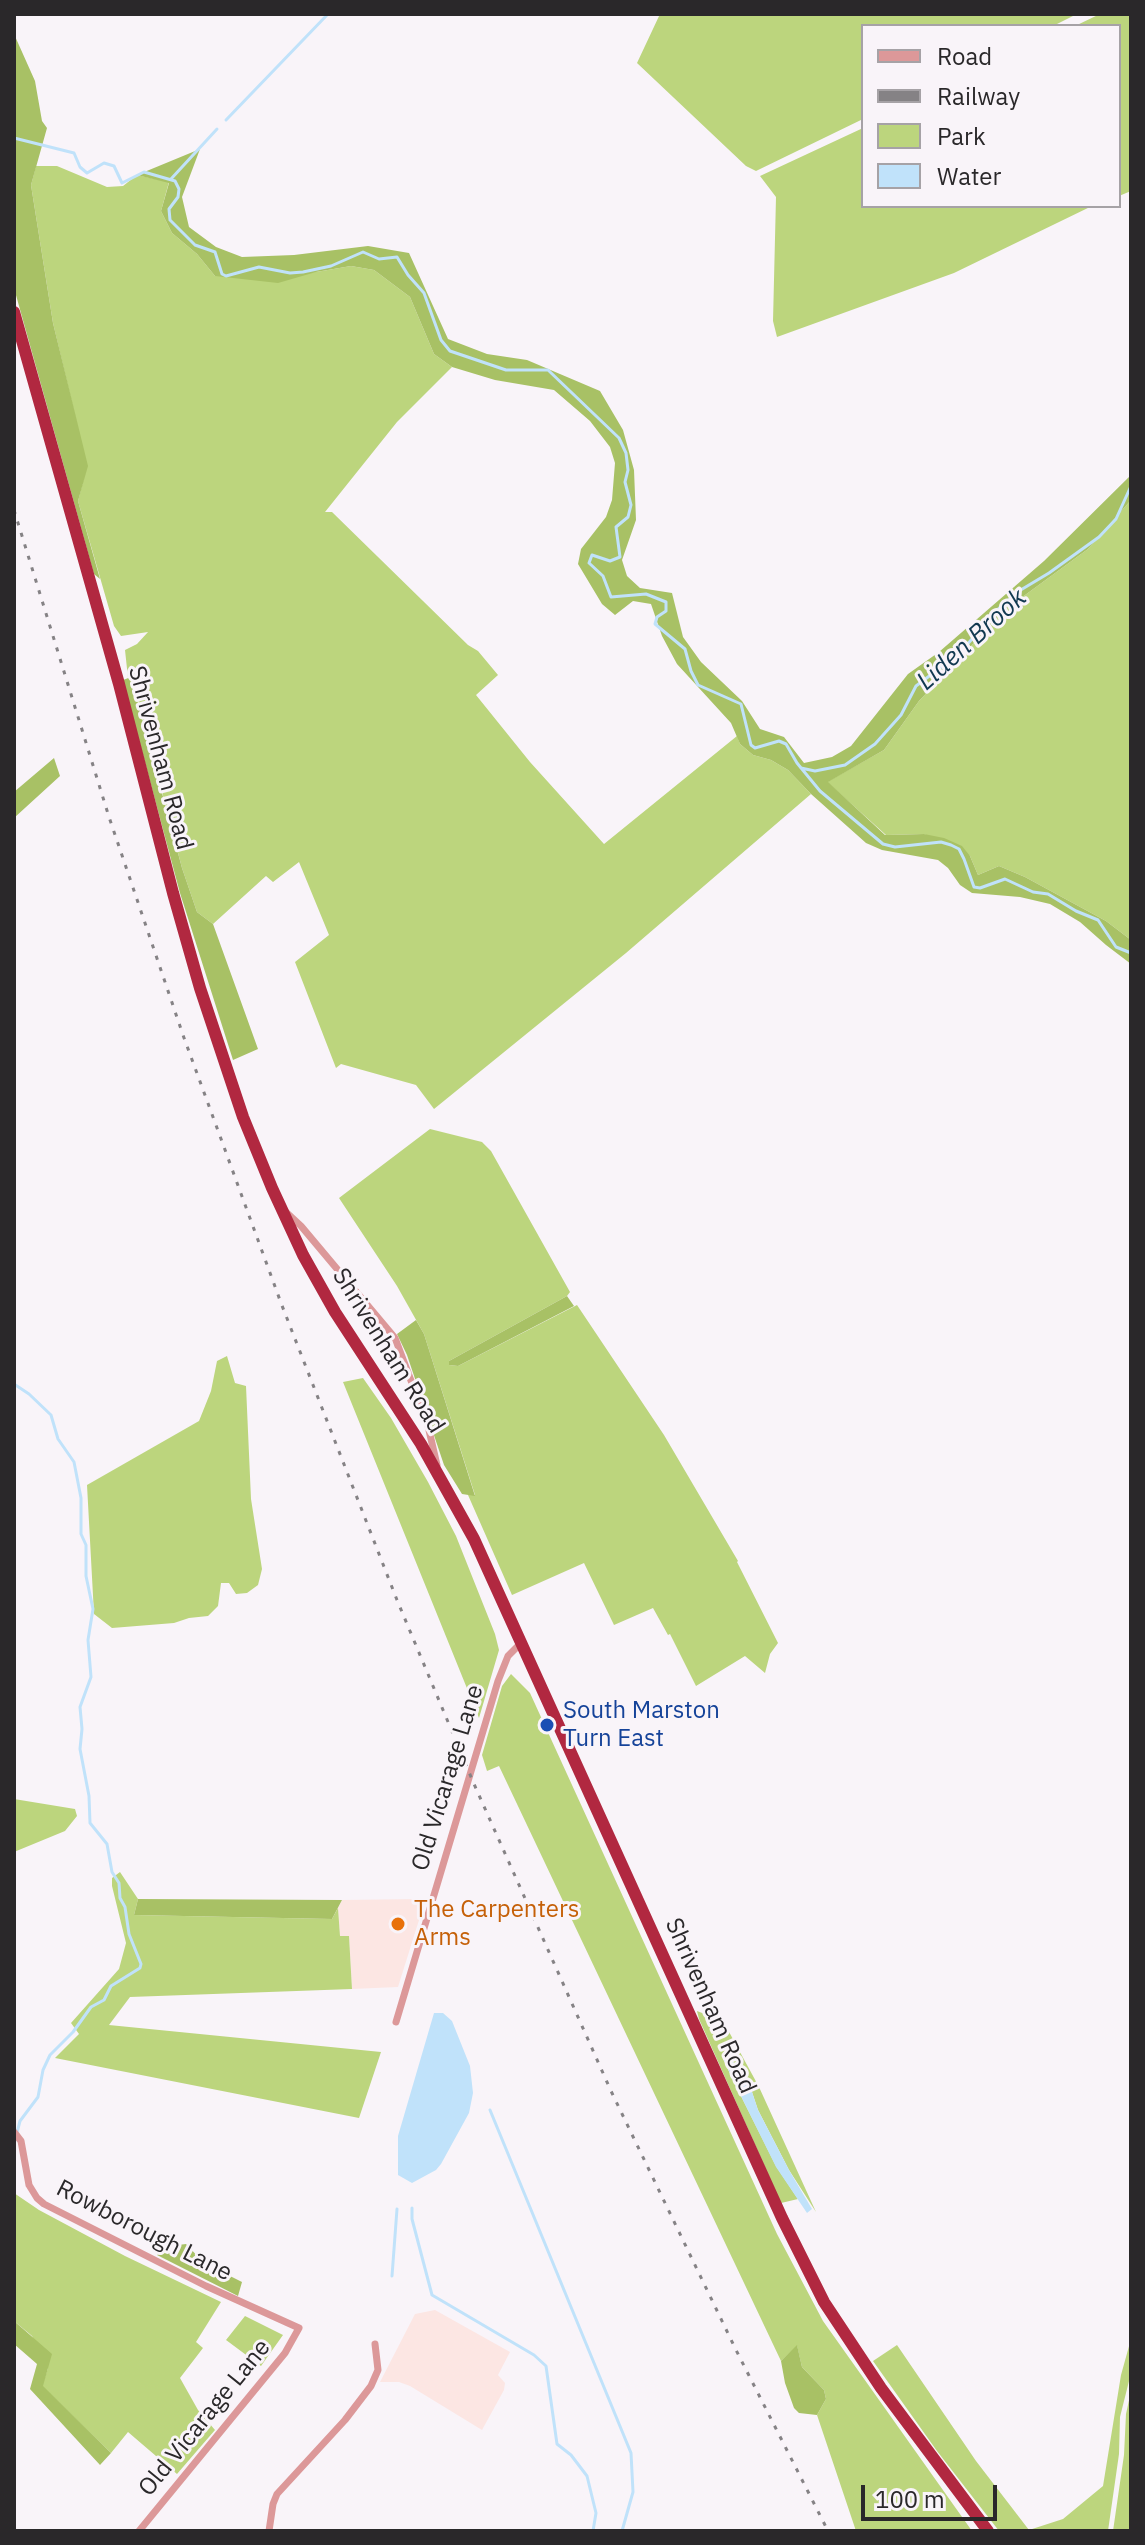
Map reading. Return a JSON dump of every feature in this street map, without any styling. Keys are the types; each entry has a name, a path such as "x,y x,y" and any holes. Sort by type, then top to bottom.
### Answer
{"highway":[{"name":"Shrivenham Road","path":"14,312 117,676 200,988 243,1117 282,1209 335,1312 438,1473 474,1539 776,2204 824,2302 881,2388 988,2531"}],"street":[{"name":"Shrivenham Road","path":"282,1209 301,1226 391,1331 428,1426 438,1473"},
{"name":"Old Vicarage Lane","path":"396,2022 498,1681 508,1656 520,1644"},
{"name":"Rowborough Lane","path":"16,2134 29,2185 44,2204 206,2286 299,2328"},
{"name":"Old Vicarage Lane","path":"139,2531 285,2353 299,2328"},
{"path":"269,2531 277,2494 345,2420 371,2386 378,2370 375,2344"}],"shaded area":[{"path":"342,1900 425,1901 398,1987 352,1989 349,1937 340,1937 338,1908"},
{"path":"435,2310 510,2352 498,2375 505,2383 504,2390 482,2430 410,2386 399,2382 380,2382 415,2314"}],"green space":[{"path":"660,14 1077,14 1057,24 861,24 861,120 756,171 746,166 637,63"},
{"path":"1100,14 1131,14 1131,191 1121,195 1121,24 1079,24"},
{"path":"14,34 35,81 42,121 47,128 31,185 53,323 88,466 78,501 100,579 94,574 14,288"},
{"path":"861,129 861,208 1088,208 954,273 777,337 773,321 776,197 760,176"},
{"path":"200,149 182,197 189,227 216,247 242,257 294,255 368,246 409,253 448,339 487,354 527,360 600,391 623,430 634,470 636,520 622,560 627,576 640,588 672,593 683,637 701,662 742,701 760,729 784,737 804,763 832,757 851,746 908,674 939,652 1044,561 1131,475 1131,500 1088,549 1006,609 919,701 884,750 828,782 885,835 924,834 944,838 962,846 978,875 999,866 1106,921 1131,940 1131,964 1080,922 1050,904 1020,897 972,893 960,885 938,860 882,850 866,843 788,770 771,760 753,755 740,744 731,723 677,664 662,636 651,604 633,601 615,615 602,604 578,564 581,549 606,517 612,500 615,463 610,447 590,421 554,390 495,380 452,367 434,354 410,297 374,270 351,266 278,283 215,276 197,254 172,233 161,211 169,183 137,175"},
{"path":"36,166 57,166 107,187 123,186 137,175 169,182 161,211 172,233 197,254 215,276 316,272 351,266 374,270 410,297 434,354 452,367 397,422 325,512 332,512 468,645 478,651 498,675 476,695 530,762 604,844 737,736 740,744 753,755 771,760 788,770 811,794 626,953 434,1109 416,1085 341,1064 336,1068 295,962 329,935 299,862 273,882 266,876 213,924 197,912 182,868 132,677 128,678 125,650 137,644 148,632 121,636 114,626 78,501 87,466 53,323 31,185"},
{"path":"1131,500 1131,940 1106,921 1025,877 999,866 978,875 970,856 924,834 886,835 827,782 884,750 919,701 1006,609 1088,549"},
{"path":"131,677 182,868 197,912 213,924 258,1049 233,1060 180,893 123,680"},
{"path":"54,758 60,776 14,818 14,792"},
{"path":"430,1129 482,1142 491,1151 570,1292 449,1361 449,1365 458,1366 577,1305 664,1435 738,1561 778,1643 770,1654 765,1673 745,1656 696,1686 653,1608 614,1625 584,1563 512,1595 468,1495 475,1495 424,1334 397,1286 339,1198"},
{"path":"567,1296 574,1306 458,1366 449,1365 449,1361"},
{"path":"416,1320 424,1334 475,1496 462,1494 444,1465 397,1334"},
{"path":"227,1356 235,1383 246,1386 251,1499 262,1569 258,1585 247,1593 236,1594 229,1583 221,1583 218,1606 208,1616 174,1623 112,1628 94,1614 87,1485 199,1421 211,1391 217,1361"},
{"path":"363,1378 391,1418 456,1536 495,1634 499,1650 479,1718 343,1382"},
{"path":"511,1674 530,1693 777,2234 823,2321 972,2531 856,2531 817,2415 826,2399 824,2390 802,2367 797,2346 781,2361 499,1766 487,1771 482,1755 502,1686"},
{"path":"14,1799 75,1809 77,1816 65,1831 14,1852"},
{"path":"120,1872 138,1899 134,1915 332,1919 338,1908 340,1936 349,1936 352,1989 130,1997 109,2025 381,2052 359,2118 55,2058 79,2034 71,2023 119,1969 126,1943 112,1878"},
{"path":"138,1899 342,1900 332,1919 134,1915"},
{"path":"697,2011 715,2018 728,2030 759,2087 816,2212 789,2170 752,2092 729,2055 723,2059 733,2080 776,2166 798,2199 781,2203"},
{"path":"14,2193 39,2210 125,2256 221,2302 196,2342 203,2348 180,2378 198,2410 215,2430 177,2474 128,2432 111,2453 42,2386 48,2368 32,2336 14,2321"},
{"path":"163,2244 186,2244 204,2263 242,2282 238,2296 157,2255"},
{"path":"245,2316 283,2335 261,2366 226,2340"},
{"path":"14,2321 52,2354 43,2386 111,2453 100,2465 30,2389 37,2364 14,2344"},
{"path":"1131,2339 1131,2373 1120,2417 1119,2454 1108,2531 999,2531 873,2361 897,2345 976,2461 1029,2530 1063,2519 1103,2486 1121,2375"},
{"path":"797,2345 802,2367 824,2390 826,2399 817,2415 799,2413 794,2408 785,2383 781,2361"},
{"path":"1131,2391 1131,2531 1113,2531 1124,2455 1126,2414"}],"water":[{"path":"434,2013 443,2013 452,2021 470,2066 473,2093 469,2113 441,2164 412,2183 398,2175 398,2136"},
{"path":"727,2053 752,2092 758,2110 812,2209 807,2213 776,2167 723,2058"}],"waterway":[{"path":"226,120 328,14"},
{"path":"171,179 217,129"},
{"path":"14,138 74,153 80,167 87,173 104,163 114,166 122,183 144,172 175,181 179,189 178,197 169,209 170,220 195,245 215,252 222,274 226,276 259,267 290,273 303,272 331,266 363,252 379,259 397,257 424,293 441,340 450,351 506,370 548,370 619,438 626,453 628,470 625,482 631,505 628,517 616,527 620,557 610,561 592,555 589,563 603,576 611,597 646,594 666,602 666,611 657,617 655,624 685,649 698,685 741,704 751,745 755,748 779,741 786,744 820,791 883,844 895,847 941,842 951,845 959,849 974,887 980,888 1005,879 1033,892 1048,894 1098,920 1116,947 1131,953"},
{"name":"Liden Brook","path":"801,768 815,771 845,765 875,744 901,715 916,686 960,653 995,612 1019,591 1099,537 1116,519 1131,486"},
{"path":"14,1384 51,1415 58,1439 74,1462 81,1498 81,1534 86,1545 86,1576 93,1609 88,1640 91,1677 80,1707 80,1749 89,1796 90,1823 107,1844 112,1872 119,1883 120,1898 125,1907 129,1934 141,1964 140,1968 111,1986 104,2000 91,2007 73,2032 50,2055 43,2070 38,2097 20,2121 14,2144"},
{"path":"490,2110 631,2453 633,2492 622,2531"},
{"path":"14,2174 14,2185"},
{"path":"412,2208 412,2219 432,2295 534,2355 546,2366 557,2444 571,2455 587,2476 596,2513 593,2531"},
{"path":"392,2276 397,2209"}],"railway":[{"path":"14,510 109,817 183,1035 281,1303 397,1600 474,1784 611,2091 736,2350 828,2531"}],"place":[{"name":"South Marston Turn East","path":"547,1725"},
{"name":"The Carpenters Arms","path":"398,1924"}]}
